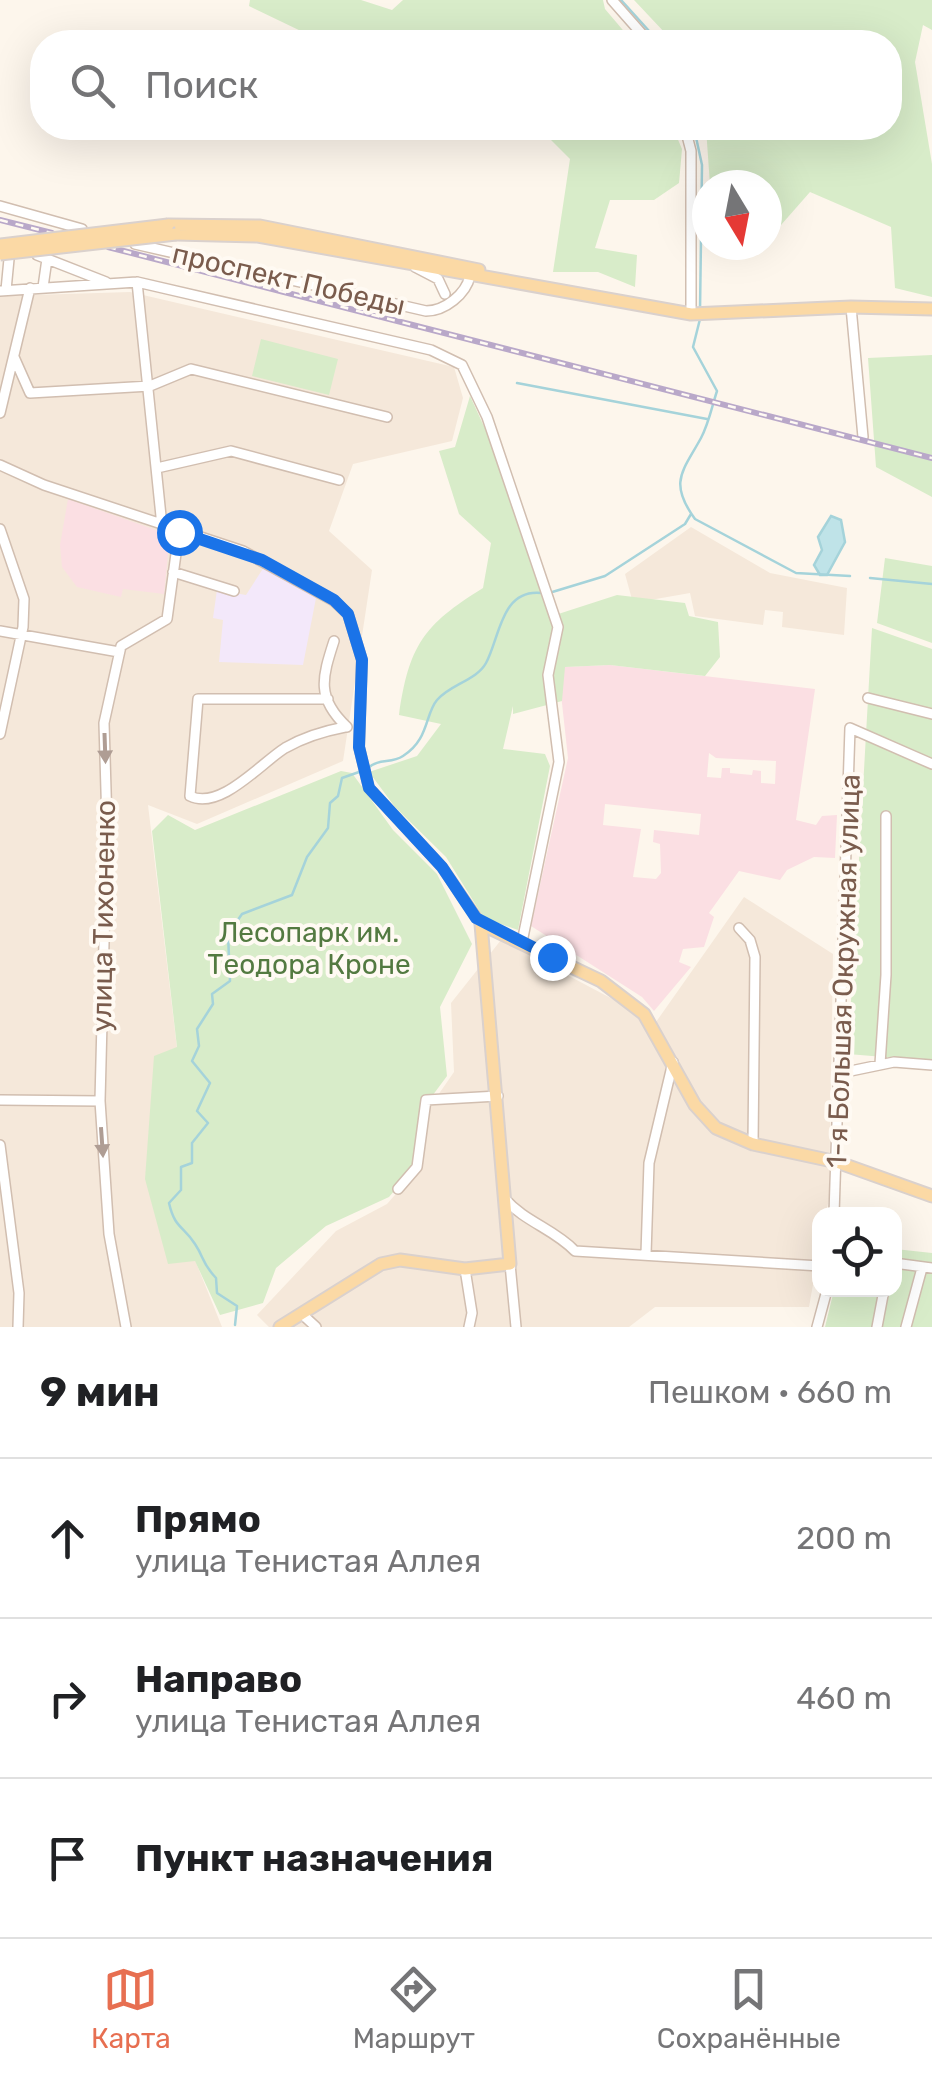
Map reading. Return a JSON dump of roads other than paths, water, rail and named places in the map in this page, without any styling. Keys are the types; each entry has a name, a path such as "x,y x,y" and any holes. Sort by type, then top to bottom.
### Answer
{"main road":[{"name":"проспект Победы","path":"0,245 172,229 260,226 563,292"},
{"name":"проспект Победы","path":"5,256 172,229 245,234 691,314 851,307 932,309"},
{"path":"280,1327 304,1316 350,1280 381,1264 400,1260 465,1269 510,1264 482,924 590,975 644,1014 703,1117 716,1128 753,1144 837,1162 932,1196"}],"street":[{"path":"612,0 638,30"},
{"path":"688,140 691,314"},
{"path":"0,206 82,229"},
{"name":"проспект Победы","path":"135,244 426,311 442,307 467,287 470,276"},
{"name":"проспект Победы","path":"5,256 3,290 138,282 431,350 462,365 494,432 558,627 548,675 556,713 559,762 522,942"},
{"name":"проспект Победы","path":"43,287 42,257 108,284"},
{"path":"413,266 438,279 445,294"},
{"name":"проспект Победы","path":"442,307 452,269"},
{"path":"138,282 162,526"},
{"path":"0,413 30,288"},
{"path":"851,307 863,437"},
{"path":"14,357 30,394 150,386 191,370 387,417"},
{"path":"157,468 231,452 339,480"},
{"path":"0,465 44,485 262,560 334,600 348,614 362,660 361,771 369,788 442,867 482,924"},
{"path":"0,530 24,599 21,636 0,734"},
{"path":"0,631 119,652 120,646 167,619 179,532"},
{"path":"173,572 234,590"},
{"path":"334,641 321,671 328,699 345,727"},
{"name":"улица Тихоненко","path":"119,652 104,724 107,824 100,1101 109,1234 126,1327"},
{"path":"328,699 198,698 190,796 196,800 220,795 287,747 321,732 360,727"},
{"path":"868,698 932,714"},
{"name":"1-я Большая Окружная улица","path":"834,1207 842,1073 850,728 932,764"},
{"path":"880,1064 886,974 886,816"},
{"path":"739,928 750,940 756,957 753,1144"},
{"path":"646,1254 650,1163 672,1062"},
{"path":"842,1073 880,1064 932,1065"},
{"path":"398,1189 417,1167 426,1100 498,1096"},
{"path":"0,1100 100,1101"},
{"path":"0,1145 2,1195 19,1293 18,1327"},
{"path":"505,1198 529,1220 556,1232 575,1251 812,1265"},
{"path":"510,1264 516,1327"},
{"path":"902,1264 927,1268 906,1327"},
{"path":"465,1269 472,1313 469,1327"},
{"path":"818,1327 825,1297"},
{"path":"877,1327 883,1297"},
{"path":"304,1316 316,1327"}],"water":[{"path":"831,516 841,520 845,542 827,575 820,575 814,565 822,550 818,537"}],"waterway":[{"path":"621,0 648,30"},
{"path":"697,140 702,165 700,311"},
{"path":"700,319 693,347 717,391 704,432 681,477 687,506 695,519 796,573 850,576"},
{"path":"517,383 707,419"},
{"path":"549,593 605,576 685,524 691,514"},
{"path":"870,578 932,584"},
{"path":"368,768 411,750 437,700 482,669 510,607 528,594 541,593"},
{"path":"235,1325 237,1306 217,1293 216,1278 177,1222 169,1203 181,1190 181,1167 192,1163 192,1143 208,1123 197,1111 210,1083 192,1061 199,1046 197,1029 213,1004 212,994 230,981 228,934 242,914 292,895 307,857 328,828 330,803 338,796 342,778 359,772"}],"railway":[{"path":"0,220 52,233"},
{"path":"108,247 932,458"}],"park label":[{"name":"Лесопарк им. Теодора Кроне","path":"309,948"}]}
